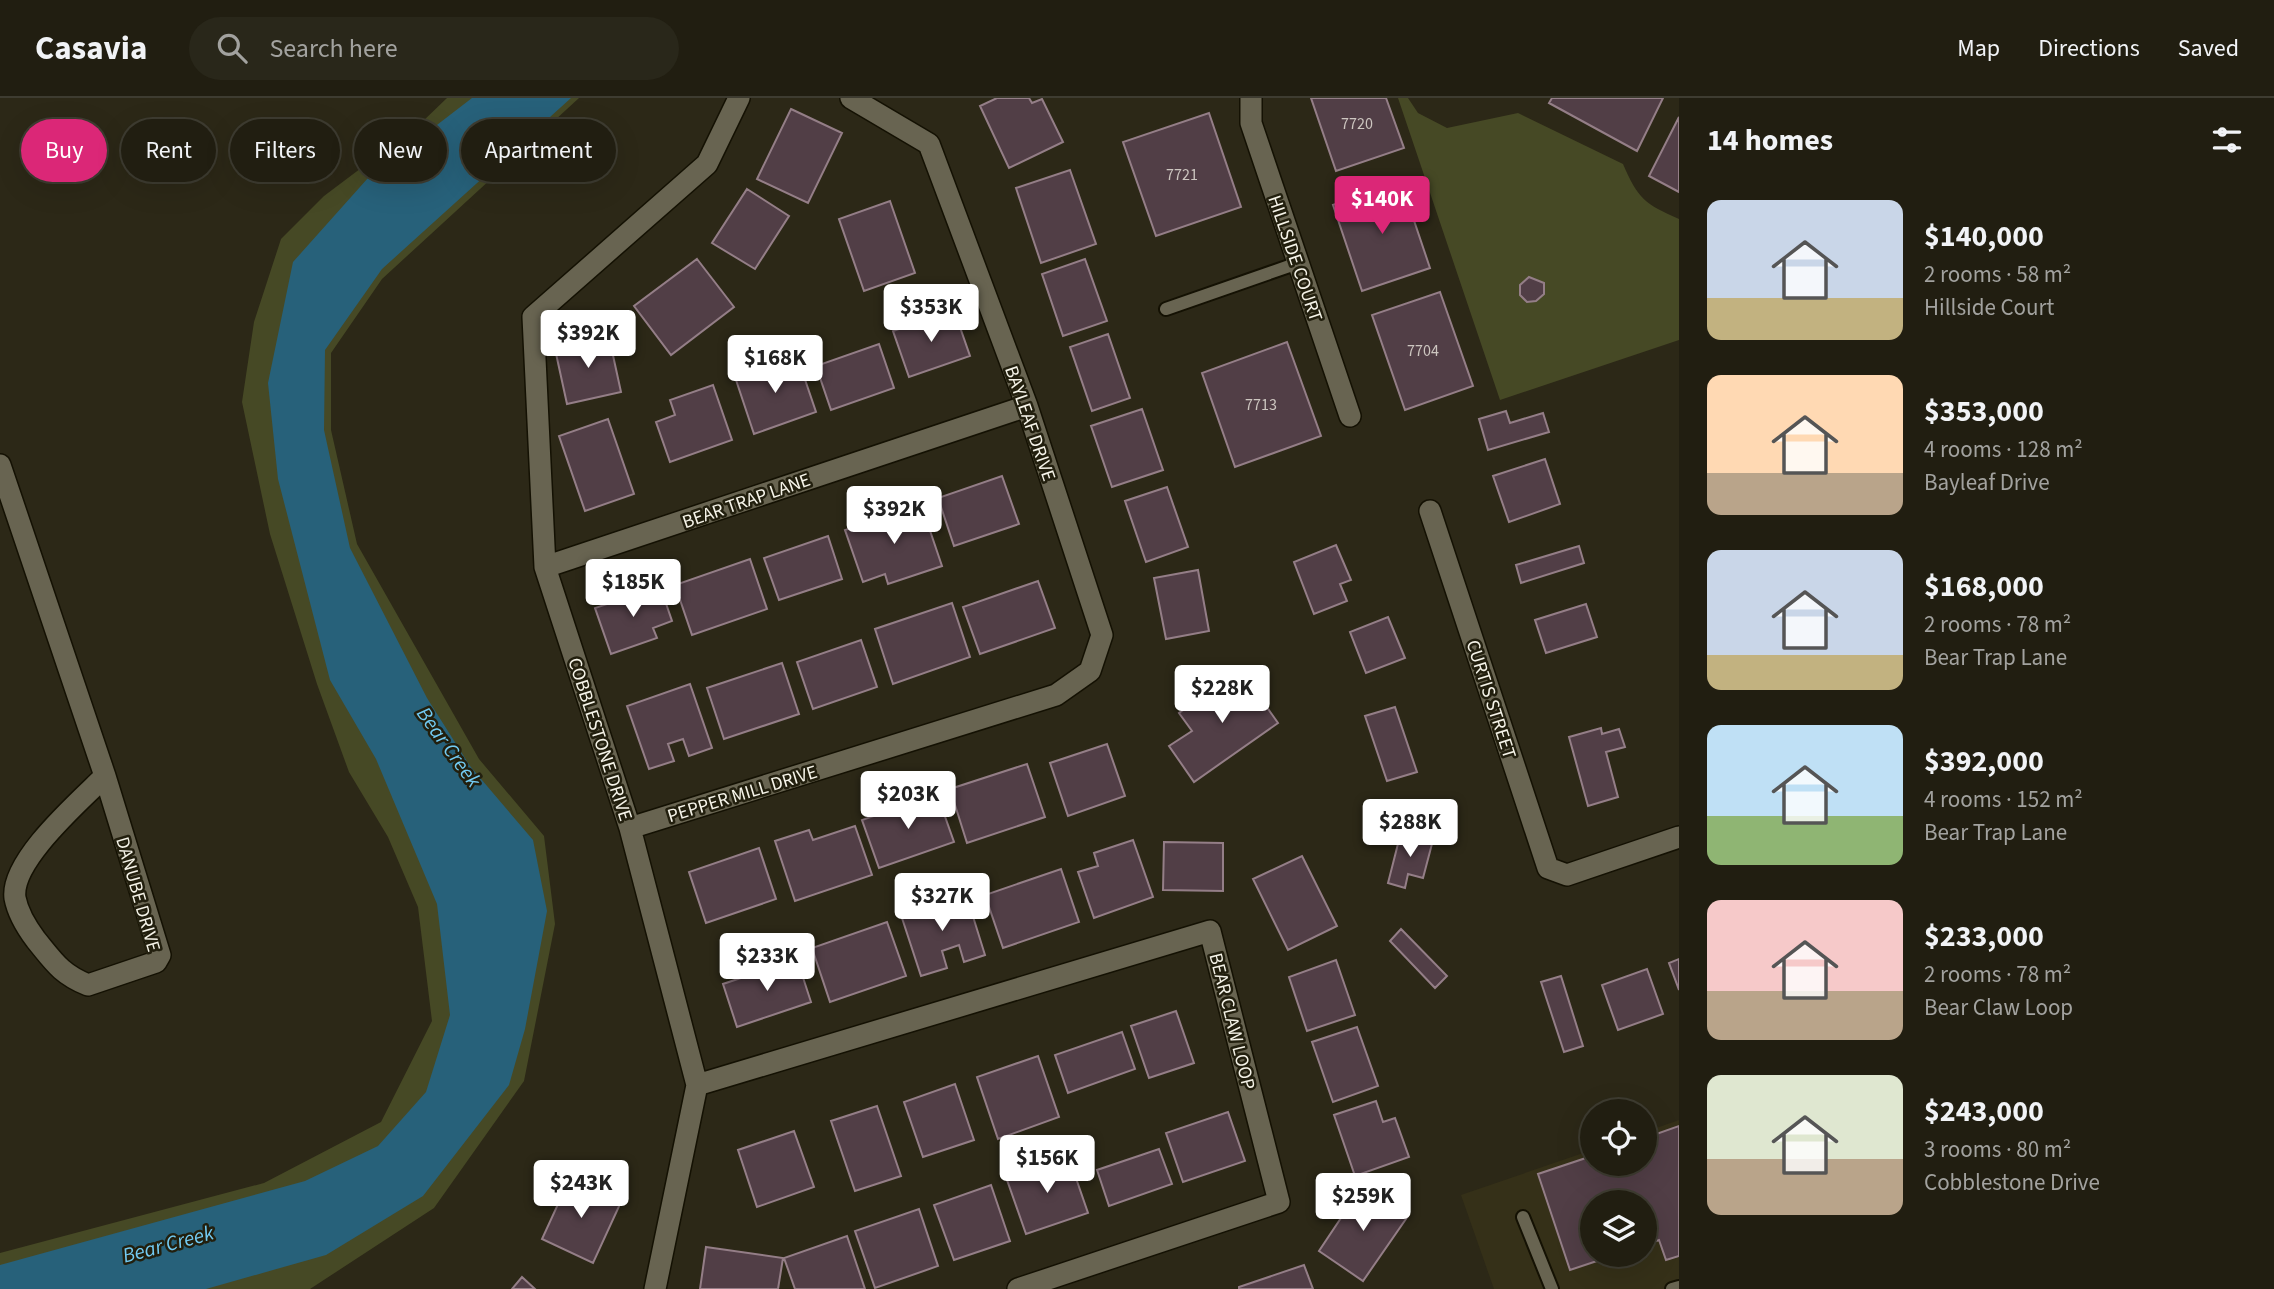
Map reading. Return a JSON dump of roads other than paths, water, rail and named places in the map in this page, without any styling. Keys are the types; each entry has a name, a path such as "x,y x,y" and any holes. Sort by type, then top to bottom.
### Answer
{"street":[{"name":"COBBLESTONE DRIVE","path":"655,1289 696,1084 630,828 545,567 533,317 706,164 739,98"},
{"name":"BAYLEAF DRIVE","path":"851,98 929,144 1027,406 1102,635 1090,671"},
{"name":"HILLSIDE COURT","path":"1251,98 1251,123 1350,416"},
{"name":"BEAR TRAP LANE","path":"545,567 1027,406"},
{"name":"DANUBE DRIVE","path":"0,465 6,500 105,776 160,955 156,962 88,985 69,977 49,957 25,925 15,896 20,870 40,843 105,776"},
{"name":"CURTIS STREET","path":"1430,511 1548,868 1567,875 1679,837"},
{"name":"PEPPER MILL DRIVE","path":"630,828 1056,695 1090,671"},
{"name":"BEAR CLAW LOOP","path":"696,1084 1210,931 1279,1202 1018,1289"}],"lane":[{"path":"1166,309 1298,263"},
{"path":"1523,1217 1552,1289"},
{"path":"1672,1289 1679,1287"}],"water":[{"name":"Bear Creek","path":"472,98 571,98 548,119 461,119 461,182 478,182 382,269 325,350 324,430 350,548 427,698 470,766 533,840 547,911 525,1029 509,1085 423,1196 326,1255 206,1289 0,1289 0,1265 305,1181 378,1146 426,1092 450,1015 437,904 376,759 330,680 278,479 268,383 293,262 364,182 447,182 447,119 445,119"}]}
